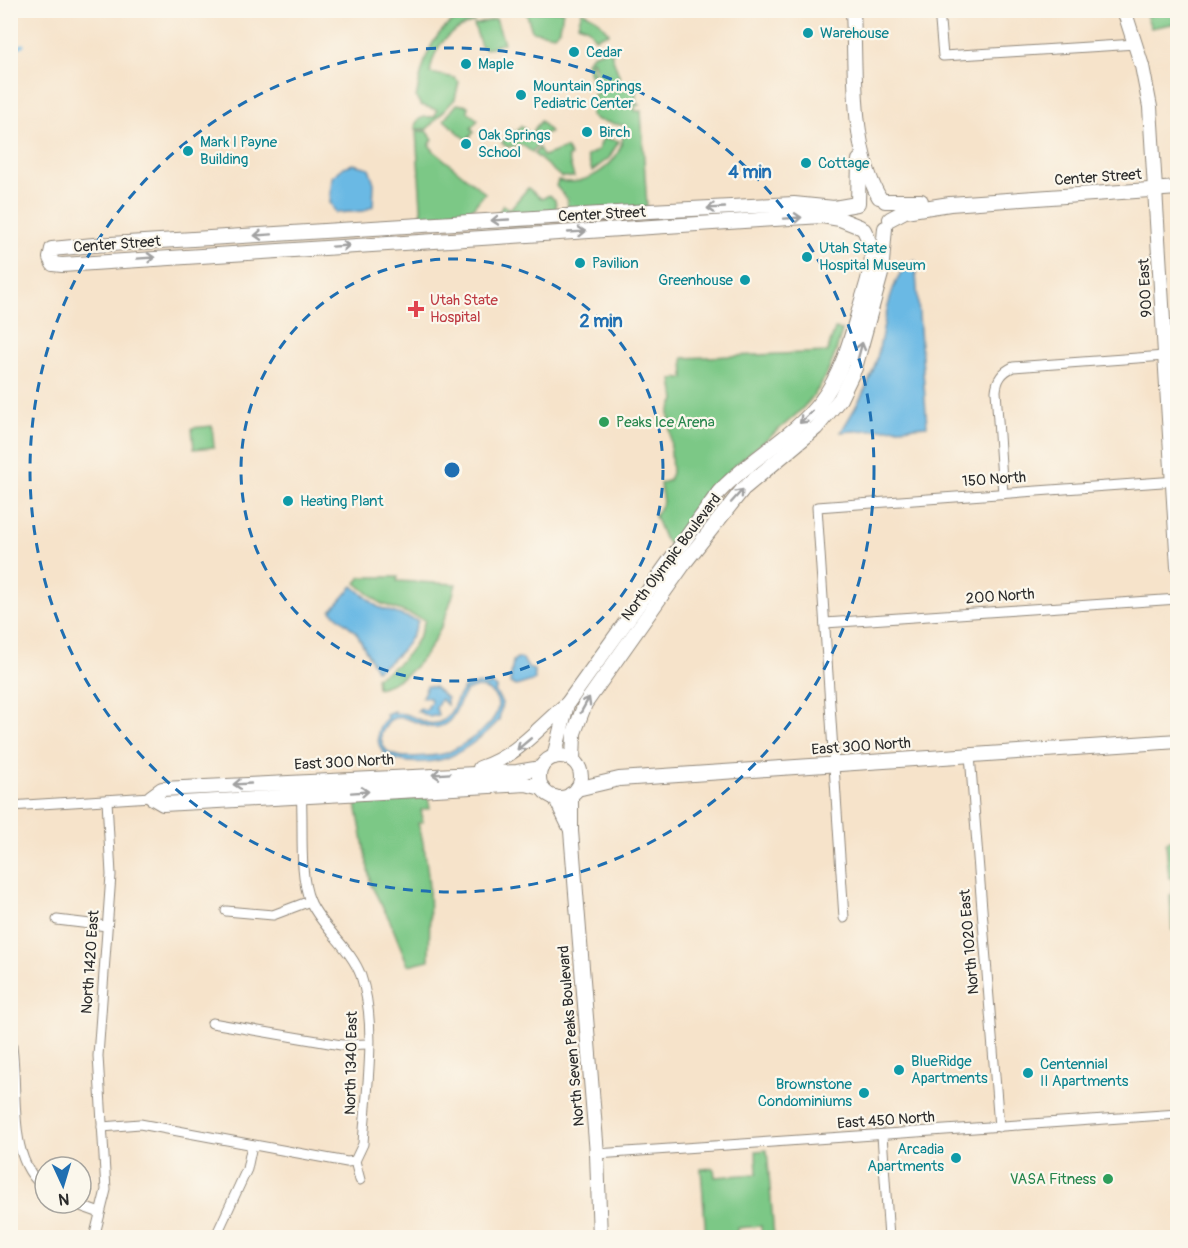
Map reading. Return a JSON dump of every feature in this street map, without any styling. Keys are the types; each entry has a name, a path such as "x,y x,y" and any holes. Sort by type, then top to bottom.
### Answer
{"street":[{"path":"854,10 860,134 858,203 855,218 862,228 874,232 887,223 890,209 882,199 866,165 860,134"},
{"path":"939,10 943,56 1136,44"},
{"name":"900 East","path":"1124,10 1136,44 1150,107 1175,482 1178,567"},
{"name":"Center Street","path":"887,223 905,211 950,204 1178,188"},
{"path":"858,203 867,196 882,199"},
{"name":"Center Street","path":"882,199 936,200 950,204"},
{"name":"Center Street","path":"858,203 834,208 794,204 765,205 94,245 52,249 50,258 53,264 96,262 822,216 840,219 862,228"},
{"path":"765,205 766,220"},
{"path":"659,211 660,227"},
{"path":"552,218 553,233"},
{"path":"459,222 461,239"},
{"name":"North Olympic Boulevard","path":"576,764 574,733 585,704 686,561 743,489 816,428 840,399 855,368 881,274 887,223"},
{"name":"North Olympic Boulevard","path":"554,757 567,704 719,492 731,478 803,420 831,387 854,327 871,265 873,249 862,228"},
{"path":"314,231 315,247"},
{"path":"123,244 124,260"},
{"path":"94,245 96,262"},
{"path":"1003,494 996,391 1002,374 1013,367 1166,356"},
{"name":"150 North","path":"825,623 817,507 1175,482"},
{"name":"200 North","path":"825,623 1178,599"},
{"path":"825,623 844,918"},
{"path":"465,772 494,763 517,750 567,704"},
{"name":"East 300 North","path":"574,791 619,779 1178,741"},
{"name":"North 1020 East","path":"970,755 999,1127"},
{"path":"554,757 566,757 576,764 581,776 574,791 555,797 542,788 539,775 541,768 554,757"},
{"name":"East 300 North","path":"576,764 619,779"},
{"name":"East 300 North","path":"151,798 162,789 465,772 517,772 541,768"},
{"name":"North 1340 East","path":"300,781 305,877 310,901 360,974 369,1024 363,1144 356,1161 360,1180"},
{"name":"East 300 North","path":"10,806 151,798 163,804 526,784 542,788"},
{"name":"North Seven Peaks Boulevard","path":"574,791 571,831 597,1154 600,1238"},
{"name":"North Seven Peaks Boulevard","path":"555,797 571,831"},
{"name":"North 1420 East","path":"94,1238 106,1190 98,1056 111,875 107,800"},
{"path":"226,911 273,915 310,901"},
{"path":"57,920 107,926"},
{"path":"212,1023 341,1045 368,1044"},
{"path":"10,1035 15,1056 16,1119 20,1146 33,1173"},
{"name":"East 450 North","path":"597,1154 1178,1114"},
{"path":"102,1127 140,1124 356,1161"},
{"path":"882,1135 889,1238"},
{"path":"215,1238 247,1169 252,1144"},
{"path":"93,1210 100,1213"}],"green space":[{"path":"563,11 560,29 554,35 532,31 526,12"},
{"path":"582,11 597,19 609,33 595,38 588,28 578,24"},
{"path":"1178,11 1177,23 1151,28 1146,15"},
{"path":"472,14 474,22 450,35 439,47 430,73 455,78 459,82 455,99 427,129 415,129 419,120 424,117 435,117 437,110 421,105 416,98 431,46 447,26"},
{"path":"496,19 504,43 486,49 481,46 474,25"},
{"path":"615,47 616,51 611,53 622,84 637,79 639,89 636,90 636,103 640,105 635,106 635,111 641,111 647,207 568,210 567,199 556,186 558,180 577,181 596,174 612,161 622,143 625,126 597,120 591,115 594,94 603,90 593,60 590,61 598,82 593,84 586,62 592,55"},
{"path":"457,104 468,106 468,112 478,120 471,128 474,132 467,140 444,120"},
{"path":"541,121 550,132 536,137 538,145 532,152 522,145 507,147 502,143 510,130 515,133 521,126 530,134"},
{"path":"416,131 426,131 433,139 429,145 435,152 485,193 472,209 472,218 422,221"},
{"path":"603,138 619,141 609,158 592,171 587,156 598,150"},
{"path":"539,148 543,156 566,148 571,156 568,157 574,177 561,177 534,154"},
{"path":"528,188 542,199 549,195 555,200 557,211 496,217 503,205 510,209"},
{"path":"835,329 842,330 834,357 813,396 800,411 721,478 705,496 670,545 664,538 655,516 663,502 660,484 669,480 672,473 669,412 675,400 672,379 684,378 683,358 827,352"},
{"path":"212,426 214,447 194,449 192,428"},
{"path":"361,577 398,577 397,581 456,584 439,632 420,662 408,673 377,688 376,677 385,673 407,654 418,638 425,620 380,603 356,583"},
{"path":"428,797 430,808 421,810 423,822 418,823 428,874 429,960 408,965 390,921 371,885 356,804"},
{"path":"1177,839 1178,932 1176,932 1172,930 1170,895 1173,895 1172,878 1169,878 1166,843"},
{"path":"767,1150 774,1237 762,1237 761,1226 737,1228 737,1237 706,1237 701,1169 714,1168 715,1177 757,1174 756,1151"}],"water":[{"path":"353,164 369,168 374,183 373,206 364,211 336,213 330,202 332,177 344,167"},
{"path":"915,260 927,426 841,432 872,374 892,291 898,277"},
{"path":"353,586 378,607 418,621 402,650 376,670 356,632 331,611"},
{"path":"517,658 523,659 528,668 534,670 535,680 516,686 510,683 513,661"},
{"path":"490,683 497,688 495,691 502,703 499,720 469,746 449,757 430,762 407,762 396,759 387,755 381,748 378,732 381,724 387,718 386,714 394,711 395,714 401,713 434,724 449,715 465,687 479,684 489,686","holes":["477,687 490,692 496,698 498,706 496,715 490,723 474,737 445,754 436,756 400,756 386,750 381,740 381,733 390,720 405,718 427,726 442,726 452,718 466,691"]},
{"path":"427,686 434,687 447,698 447,705 441,699 436,708 438,715 430,717 417,711 420,708 426,710 431,702 430,698 422,697"}],"waterway":[{"path":"10,50 23,45"}],"place":[{"name":"Warehouse","path":"808,33"},
{"name":"Cedar","path":"574,52"},
{"name":"Maple","path":"466,64"},
{"name":"Mountain Springs Pediatric Center","path":"521,95"},
{"name":"Birch","path":"587,132"},
{"name":"Oak Springs School","path":"466,144"},
{"name":"Mark I Payne Building","path":"188,151"},
{"name":"Cottage","path":"806,163"},
{"name":"Utah State Hospital Museum","path":"807,257"},
{"name":"Pavilion","path":"580,263"},
{"name":"Greenhouse","path":"745,280"},
{"name":"Utah State Hospital","path":"416,309"},
{"name":"Peaks Ice Arena","path":"604,422"},
{"name":"Heating Plant","path":"288,501"},
{"name":"BlueRidge Apartments","path":"899,1070"},
{"name":"Centennial II Apartments","path":"1028,1073"},
{"name":"Brownstone Condominiums","path":"864,1093"},
{"name":"Arcadia Apartments","path":"956,1158"},
{"name":"VASA Fitness","path":"1108,1179"}]}
